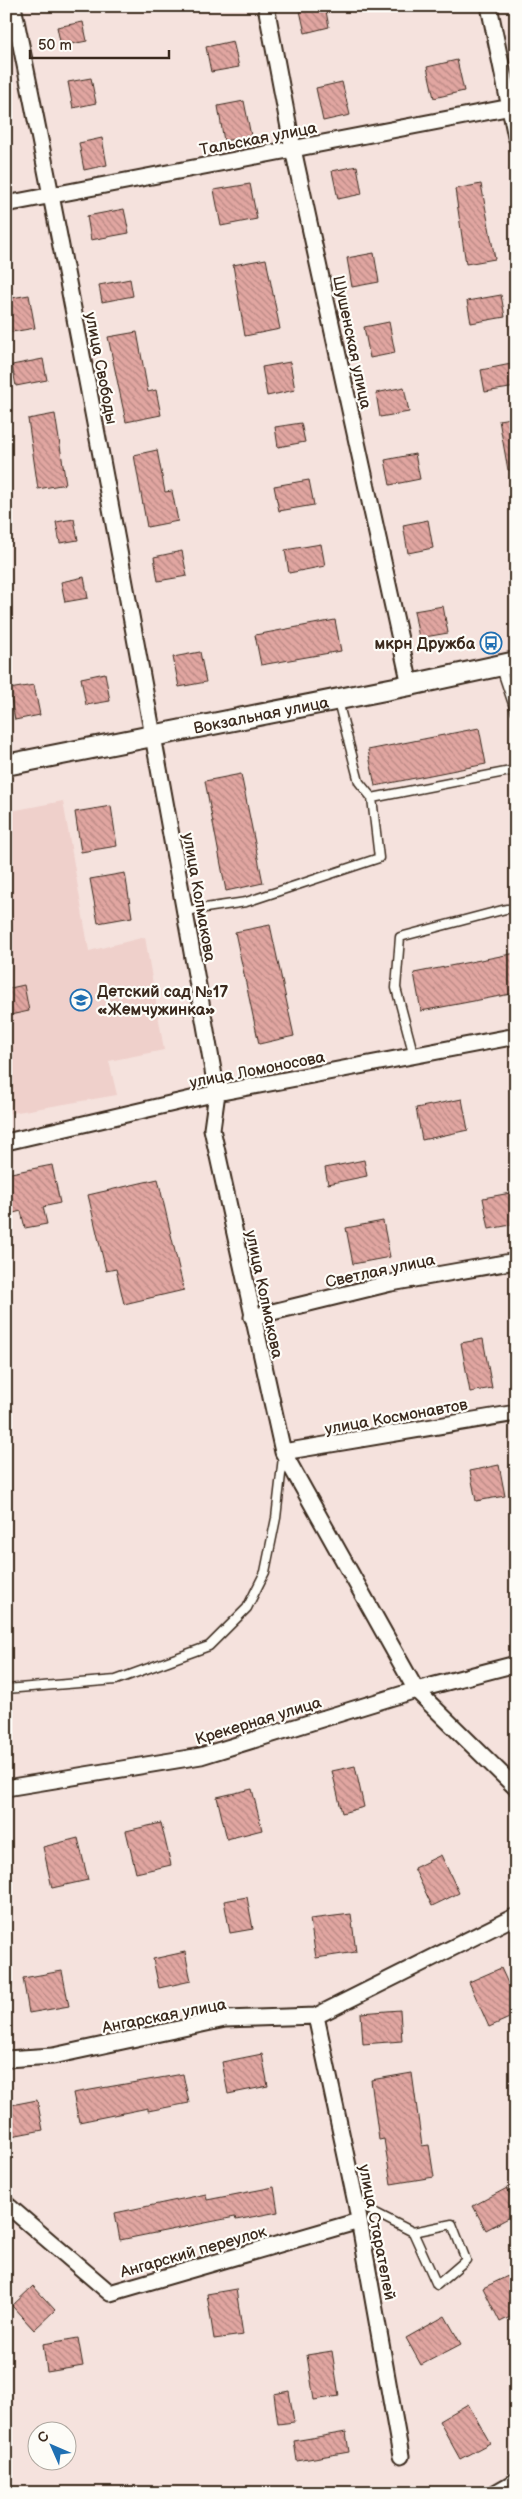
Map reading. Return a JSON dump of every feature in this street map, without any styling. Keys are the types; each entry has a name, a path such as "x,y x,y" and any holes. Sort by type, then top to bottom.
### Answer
{"street":[{"name":"улица Свободы","path":"13,6 52,195 154,736"},
{"name":"Шушенская улица","path":"266,6 293,149 410,685"},
{"path":"489,6 513,106 516,137"},
{"name":"Тальская улица","path":"6,204 513,106"},
{"name":"Вокзальная улица","path":"6,765 338,700 508,663"},
{"name":"улица Колмакова","path":"154,736 218,1093 212,1129 283,1452 416,1690 516,1788"},
{"name":"улица Ломоносова","path":"6,1142 218,1093 516,1036"},
{"name":"Светлая улица","path":"252,1317 391,1283 516,1261"},
{"name":"улица Космонавтов","path":"283,1452 516,1413"},
{"name":"Крекерная улица","path":"6,1788 201,1756 416,1690 516,1664"},
{"name":"Ангарская улица","path":"6,2059 53,2056 225,2019 316,2016 516,1916"},
{"name":"улица Старателей","path":"316,2016 356,2203 402,2456"},
{"name":"Ангарский переулок","path":"6,2204 110,2293 359,2221"},
{"path":"495,2493 516,2481"}],"lane":[{"path":"508,663 516,713"},
{"path":"185,911 246,902 379,858 372,798 359,782 338,700"},
{"path":"372,798 516,770"},
{"path":"414,1056 396,988 400,936 506,909 516,909"},
{"path":"6,1689 116,1680 209,1646 247,1608 266,1572 276,1518 283,1452"},
{"path":"356,2203 413,2232 452,2224 466,2260 437,2286 413,2232"}],"shaded area":[{"name":"Детский сад №17 «Жемчужинка»","path":"63,801 89,951 145,937 164,1050 109,1061 117,1095 6,1114 6,812"}],"building":[{"path":"299,6 325,6 329,27 305,33"},
{"path":"83,22 87,41 61,46 57,27"},
{"path":"233,41 239,67 211,72 206,47"},
{"path":"457,60 464,91 434,98 427,67"},
{"path":"91,78 96,103 73,108 68,82"},
{"path":"342,82 350,115 323,121 316,88"},
{"path":"244,101 251,136 224,141 218,106"},
{"path":"102,138 107,165 84,170 79,143"},
{"path":"357,166 362,194 338,199 332,171"},
{"path":"250,184 257,219 221,226 214,190"},
{"path":"481,184 495,259 466,264 455,189"},
{"path":"124,209 129,233 91,240 87,216"},
{"path":"374,253 379,282 352,287 347,258"},
{"path":"266,259 280,329 245,336 233,265"},
{"path":"130,279 133,296 102,302 99,285"},
{"path":"29,295 35,328 6,333 6,299"},
{"path":"501,295 505,317 471,323 467,301"},
{"path":"389,322 395,353 370,358 364,327"},
{"path":"137,332 148,392 156,390 161,415 126,422 108,337"},
{"path":"43,359 47,380 16,386 12,365"},
{"path":"290,362 295,390 267,396 262,367"},
{"path":"516,363 516,387 485,392 481,370"},
{"path":"404,387 409,412 380,417 376,393"},
{"path":"55,414 66,484 38,489 28,419"},
{"path":"516,417 516,469 508,470 499,420"},
{"path":"301,423 305,442 278,447 275,427"},
{"path":"157,450 165,492 172,491 178,521 147,527 134,455"},
{"path":"415,454 420,479 390,485 385,460"},
{"path":"309,480 314,505 279,511 274,486"},
{"path":"74,519 78,540 60,543 56,522"},
{"path":"428,520 433,548 408,553 403,525"},
{"path":"321,544 325,566 289,573 285,550"},
{"path":"182,551 187,576 158,581 154,557"},
{"path":"84,577 88,598 65,602 61,582"},
{"path":"443,606 448,633 419,638 414,611"},
{"path":"335,620 341,651 261,665 255,635"},
{"path":"200,652 206,682 179,687 173,657"},
{"path":"105,673 110,701 86,705 81,678"},
{"path":"34,685 40,715 15,720 9,689"},
{"path":"479,728 486,764 375,786 368,750"},
{"path":"241,774 263,883 226,891 205,781"},
{"path":"111,806 117,846 81,852 75,812"},
{"path":"125,873 132,917 98,923 90,879"},
{"path":"270,925 294,1036 259,1044 235,932"},
{"path":"516,953 516,993 421,1011 414,973"},
{"path":"24,985 29,1011 10,1015 6,989"},
{"path":"462,1099 468,1130 422,1140 416,1108"},
{"path":"364,1160 367,1176 328,1184 325,1168"},
{"path":"52,1165 60,1203 43,1207 47,1224 25,1228 21,1211 6,1215 6,1174"},
{"path":"158,1179 184,1290 124,1304 116,1269 106,1271 88,1195"},
{"path":"516,1192 516,1224 489,1229 483,1198"},
{"path":"383,1221 390,1257 353,1264 346,1228"},
{"path":"483,1339 492,1388 470,1392 461,1343"},
{"path":"499,1465 505,1496 476,1501 470,1471"},
{"path":"355,1766 364,1807 342,1813 332,1771"},
{"path":"252,1789 262,1830 227,1839 217,1797"},
{"path":"161,1823 171,1865 136,1873 126,1831"},
{"path":"78,1838 88,1880 52,1888 43,1847"},
{"path":"441,1855 459,1893 432,1906 414,1868"},
{"path":"247,1897 253,1929 230,1933 224,1901"},
{"path":"351,1914 356,1952 316,1958 310,1919"},
{"path":"185,1952 191,1981 159,1988 153,1959"},
{"path":"501,1968 516,2001 516,2015 489,2027 469,1982"},
{"path":"62,1971 69,2006 29,2013 23,1978"},
{"path":"400,2010 402,2041 363,2044 361,2013"},
{"path":"262,2054 268,2086 228,2094 222,2062"},
{"path":"412,2073 422,2146 429,2145 434,2177 391,2184 384,2139 379,2140 371,2080"},
{"path":"183,2074 189,2103 148,2111 148,2108 79,2122 73,2093"},
{"path":"37,2100 43,2130 6,2137 6,2106"},
{"path":"274,2187 278,2212 236,2220 235,2217 120,2240 115,2213 206,2194 207,2200"},
{"path":"507,2188 516,2205 516,2214 486,2230 473,2206"},
{"path":"516,2272 516,2314 500,2322 483,2288"},
{"path":"33,2286 55,2310 34,2330 12,2306"},
{"path":"236,2289 243,2335 214,2339 207,2294"},
{"path":"445,2316 461,2344 421,2365 406,2338"},
{"path":"78,2338 83,2366 47,2372 43,2344"},
{"path":"332,2351 339,2396 314,2400 307,2355"},
{"path":"289,2391 294,2422 278,2424 274,2394"},
{"path":"468,2404 490,2443 460,2459 439,2421"},
{"path":"346,2432 349,2452 297,2461 294,2441"}],"place":[{"name":"мкрн Дружба","path":"491,643"},
{"name":"Детский сад №17 «Жемчужинка»","path":"81,1000"}]}
